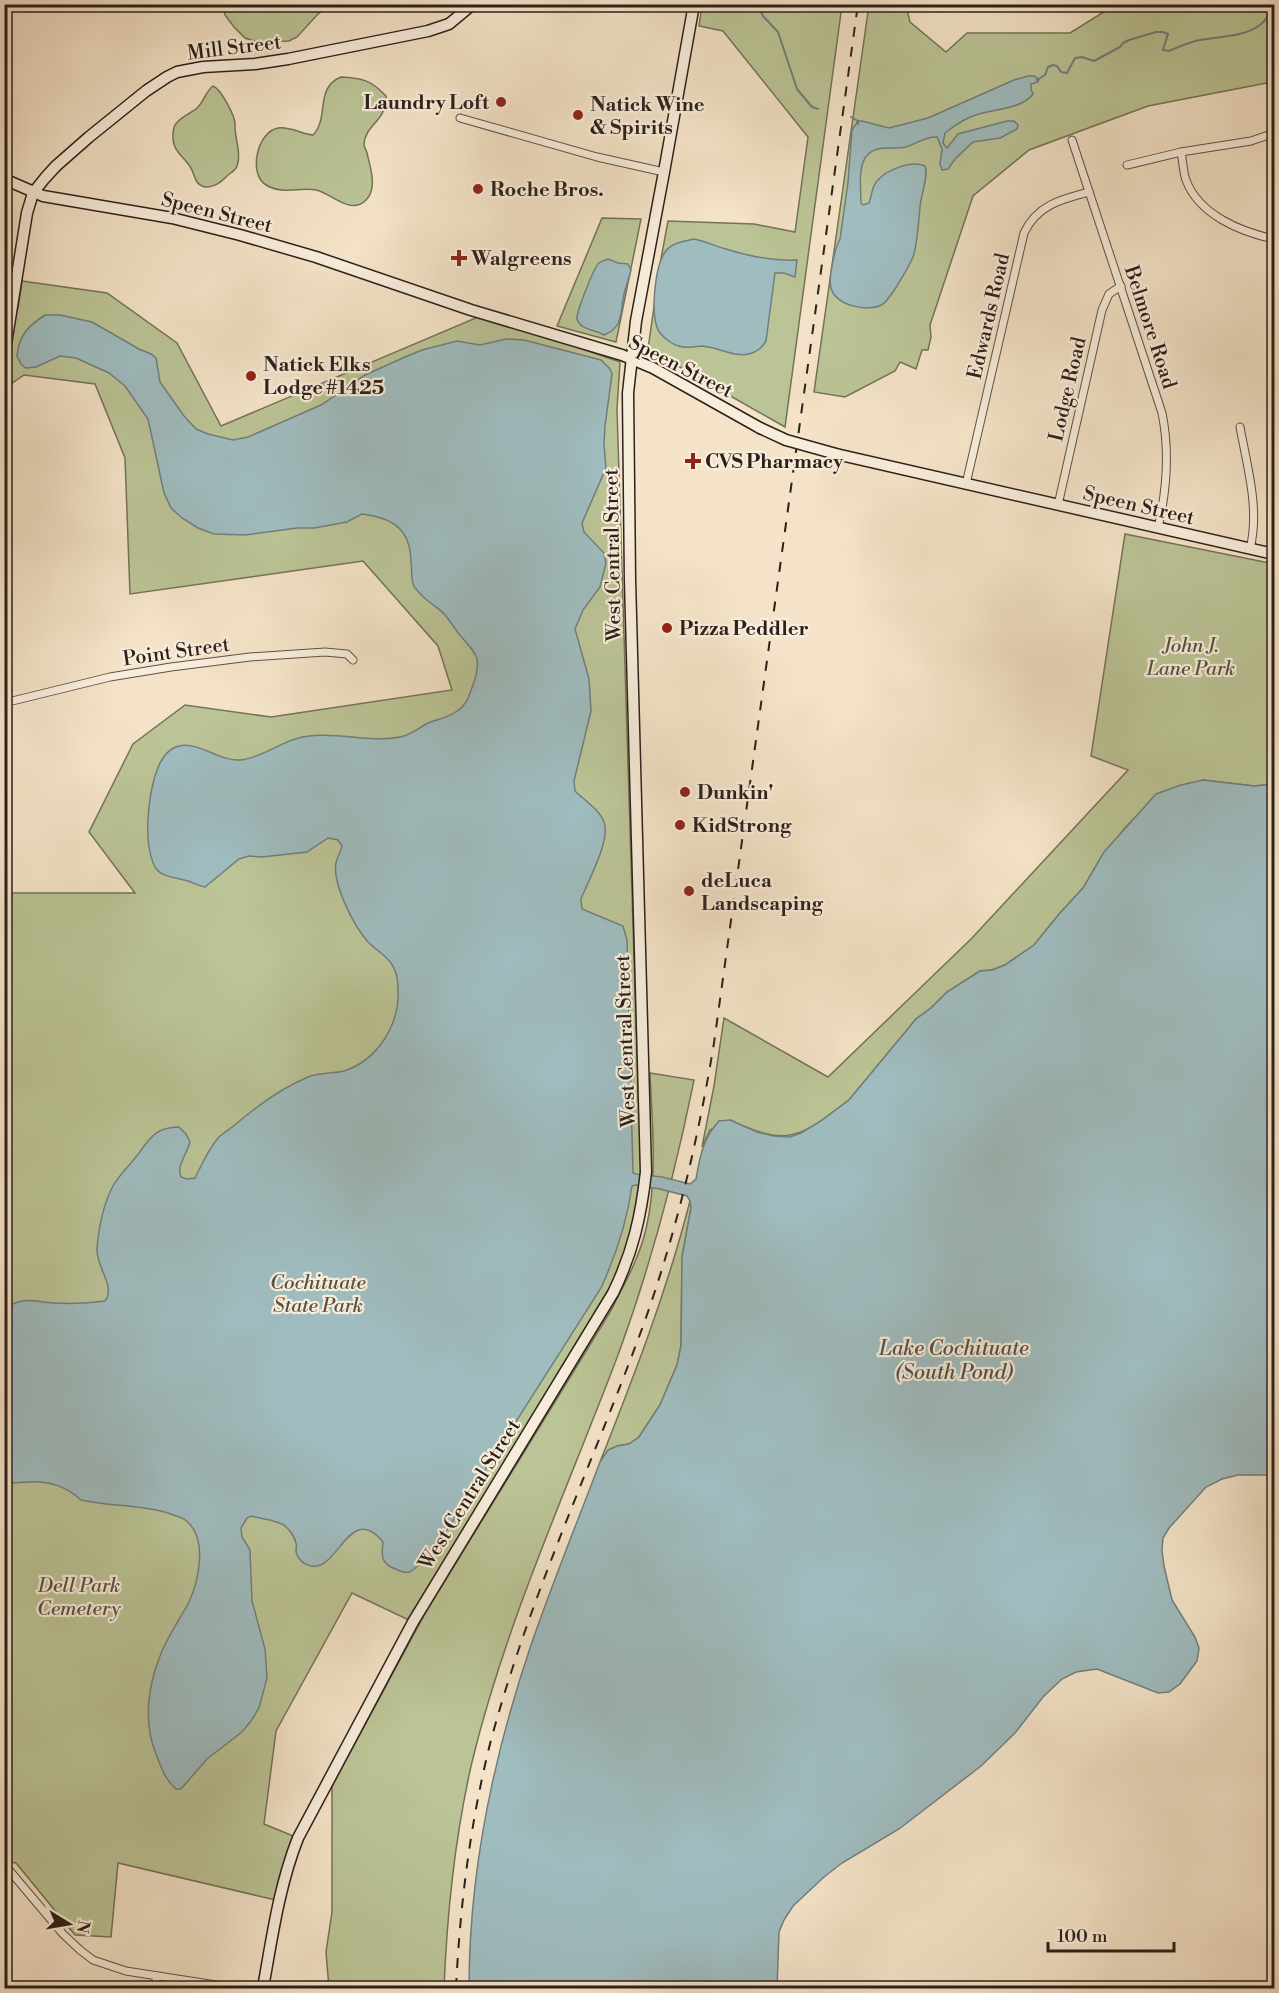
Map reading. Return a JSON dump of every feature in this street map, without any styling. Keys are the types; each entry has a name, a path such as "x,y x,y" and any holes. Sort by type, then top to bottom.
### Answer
{"main road":[{"name":"Mill Street","path":"33,193 72,151 146,91 177,72 203,67 255,64 288,59 428,31 449,24 473,4"},
{"name":"West Central Street","path":"263,1989 280,1900 298,1838 413,1622 613,1293 632,1248 641,1216 646,1172 627,430 631,358 636,321 693,4"},
{"name":"Speen Street","path":"4,180 33,193 66,201 162,216 211,227 316,257 452,304 631,358 786,440 836,454 1275,554"},
{"path":"4,356 27,213 33,193"}],"street":[{"path":"460,118 597,157 664,172"},
{"path":"1127,165 1181,152 1251,141 1275,133"},
{"name":"Belmore Road","path":"1072,140 1164,421 1168,470 1158,528"},
{"path":"1181,152 1186,180 1194,195 1215,216 1240,228 1275,239"},
{"name":"Edwards Road","path":"966,484 1024,233 1032,219 1045,208 1089,192"},
{"name":"Lodge Road","path":"1058,505 1102,310 1109,294 1120,286"},
{"path":"1240,427 1253,507 1250,549"},
{"name":"Point Street","path":"4,703 110,677 250,657 325,652 347,654 353,660"},
{"path":"4,1864 43,1911 80,1950 93,1960 109,1966 156,1976 235,1989"},
{"path":"156,1976 156,1989"}],"green space":[{"path":"222,4 331,5 318,14 297,37 289,41 257,42 245,38 234,27 225,15"},
{"path":"702,5 842,5 785,427 648,349 668,221 754,224 795,232 808,137 723,31 699,26"},
{"path":"869,5 906,5 910,22 946,52 967,33 1070,33 1115,5 1274,5 1274,79 1272,82 1148,106 1029,150 973,196 930,325 931,337 928,350 922,350 916,369 900,362 895,371 845,397 814,392"},
{"path":"341,77 366,81 376,86 386,96 383,111 368,132 364,144 372,177 370,195 366,200 354,206 316,190 279,190 266,185 260,180 256,163 260,145 265,137 278,128 313,135 321,120 328,88"},
{"path":"213,86 223,97 233,115 239,156 235,170 219,183 204,187 197,182 190,167 176,148 173,134 177,122 197,108"},
{"path":"602,218 641,219 616,342 557,326"},
{"name":"Cochituate State Park","path":"22,281 107,293 177,343 221,426 478,317 620,362 617,409 639,1119 645,1183 622,1274 413,1622 352,1593 276,1731 264,1824 298,1838 280,1901 118,1863 111,1937 75,1935 16,1863 8,1862 5,1858 4,893 135,893 89,832 133,744 185,705 271,717 452,690 438,646 363,561 130,594 125,458 95,384 24,375 5,388 5,306 18,308"},
{"name":"John J. Lane Park","path":"1125,534 1274,564 1274,784 1254,786 1203,780 1139,814 1124,829 1083,888 1034,945 1005,965 992,970 980,971 947,992 916,1019 849,1100 832,1113 806,1130 780,1136 750,1129 730,1120 710,1130 702,1147 724,1018 828,1077 972,938 1128,770 1091,756"},
{"path":"650,1073 694,1080 687,1115 661,1219 630,1321 520,1607 486,1710 472,1762 456,1846 447,1931 444,1988 329,1988 326,1952 332,1912 332,1786 427,1610 609,1314 635,1262 646,1229 652,1190"},
{"path":"690,1201 691,1208 682,1257 681,1346 677,1365 660,1405 639,1437 629,1444 609,1450 600,1462 660,1300"}],"water":[{"path":"1028,76 1039,79 1038,82 1031,84 1033,94 1028,99 1015,106 966,119 945,133 943,143 947,148 958,134 1007,121 1014,121 1018,125 1017,129 1000,138 973,142 948,169 942,170 940,164 942,149 937,137 906,147 878,149 866,157 860,180 863,205 869,203 875,184 886,173 906,165 925,166 926,174 916,246 907,268 883,304 877,307 862,308 839,299 831,288 830,277 840,239 852,130 858,121 889,128 928,118"},
{"path":"694,239 752,256 797,260 795,277 775,273 766,341 756,351 740,355 702,346 682,347 671,343 660,333 654,305 661,259 671,246"},
{"path":"608,259 628,264 631,270 618,323 615,328 604,335 585,328 579,323 577,315 593,273 599,263"},
{"name":"Lake Cochituate (South Pond)","path":"45,315 60,315 92,322 151,354 156,358 160,382 196,429 233,440 248,437 321,405 365,375 405,357 457,341 480,345 506,339 524,340 601,360 610,369 612,374 604,444 606,468 582,523 584,532 604,553 606,563 600,587 583,610 575,629 589,679 591,711 574,781 575,791 599,813 605,830 602,850 581,899 582,909 623,926 627,940 633,1173 690,1184 696,1179 706,1141 719,1121 730,1120 757,1132 790,1137 821,1121 849,1100 916,1019 947,992 980,971 992,970 1005,965 1034,945 1083,888 1104,852 1156,794 1203,780 1254,786 1274,784 1274,1475 1238,1475 1222,1479 1206,1487 1169,1528 1163,1538 1164,1566 1172,1600 1195,1637 1199,1648 1197,1661 1180,1684 1169,1692 1158,1693 1097,1669 1076,1672 1062,1679 1043,1697 1015,1733 981,1766 899,1829 842,1863 793,1906 779,1932 777,1988 469,1988 473,1901 486,1814 506,1728 531,1645 600,1462 608,1450 629,1444 639,1437 660,1405 677,1365 681,1346 682,1257 691,1208 687,1196 660,1189 632,1186 620,1238 601,1288 442,1538 413,1570 404,1572 387,1565 382,1556 383,1542 372,1532 363,1529 354,1532 325,1563 310,1566 299,1559 295,1539 283,1525 251,1516 247,1518 241,1528 242,1537 250,1550 252,1601 265,1649 267,1678 259,1708 251,1721 242,1732 207,1759 181,1789 176,1789 172,1785 160,1764 152,1742 148,1717 152,1680 160,1656 188,1604 196,1583 200,1559 197,1536 192,1527 184,1519 160,1511 81,1500 70,1491 50,1483 5,1482 4,1309 18,1302 31,1300 50,1303 105,1301 108,1295 107,1283 99,1263 97,1249 104,1208 115,1182 149,1140 164,1129 179,1127 190,1142 181,1164 181,1177 195,1178 218,1138 262,1104 298,1081 312,1075 344,1071 367,1058 385,1039 398,1002 397,979 391,963 362,935 341,893 336,872 342,846 338,840 328,838 307,852 262,857 249,856 239,859 205,887 157,870 149,847 149,809 154,780 165,756 172,749 189,746 232,760 241,760 300,737 332,735 389,739 404,736 460,709 469,696 477,668 473,651 443,613 414,587 407,540 403,533 390,522 362,514 347,522 314,528 245,535 214,534 182,518 171,508 164,493 148,419 125,386 109,373 76,358 60,356 36,367 26,368 21,364 17,356 22,337 29,327"}],"waterway":[{"path":"757,4 763,16 778,32 797,89 812,107 818,109"},
{"path":"1037,80 1045,75 1048,67 1057,66 1061,72 1067,73 1075,58 1082,57 1094,61 1129,40 1156,32 1168,34 1163,50 1169,51 1196,41 1247,32 1262,23 1273,4"},
{"path":"851,117 858,121 858,124"}],"railway":[{"path":"456,1988 467,1865 477,1804 505,1690 542,1585 655,1291 676,1222 701,1115 714,1043 858,4"}],"place":[{"name":"Laundry Loft","path":"501,102"},
{"name":"Natick Wine & Spirits","path":"578,115"},
{"name":"Roche Bros.","path":"478,189"},
{"name":"Walgreens","path":"459,258"},
{"name":"Natick Elks Lodge #1425","path":"251,376"},
{"name":"CVS Pharmacy","path":"693,461"},
{"name":"Pizza Peddler","path":"667,628"},
{"name":"Dunkin'","path":"685,792"},
{"name":"KidStrong","path":"680,825"},
{"name":"deLuca Landscaping","path":"689,891"}],"park label":[{"name":"Dell Park Cemetery","path":"79,1596"}]}
